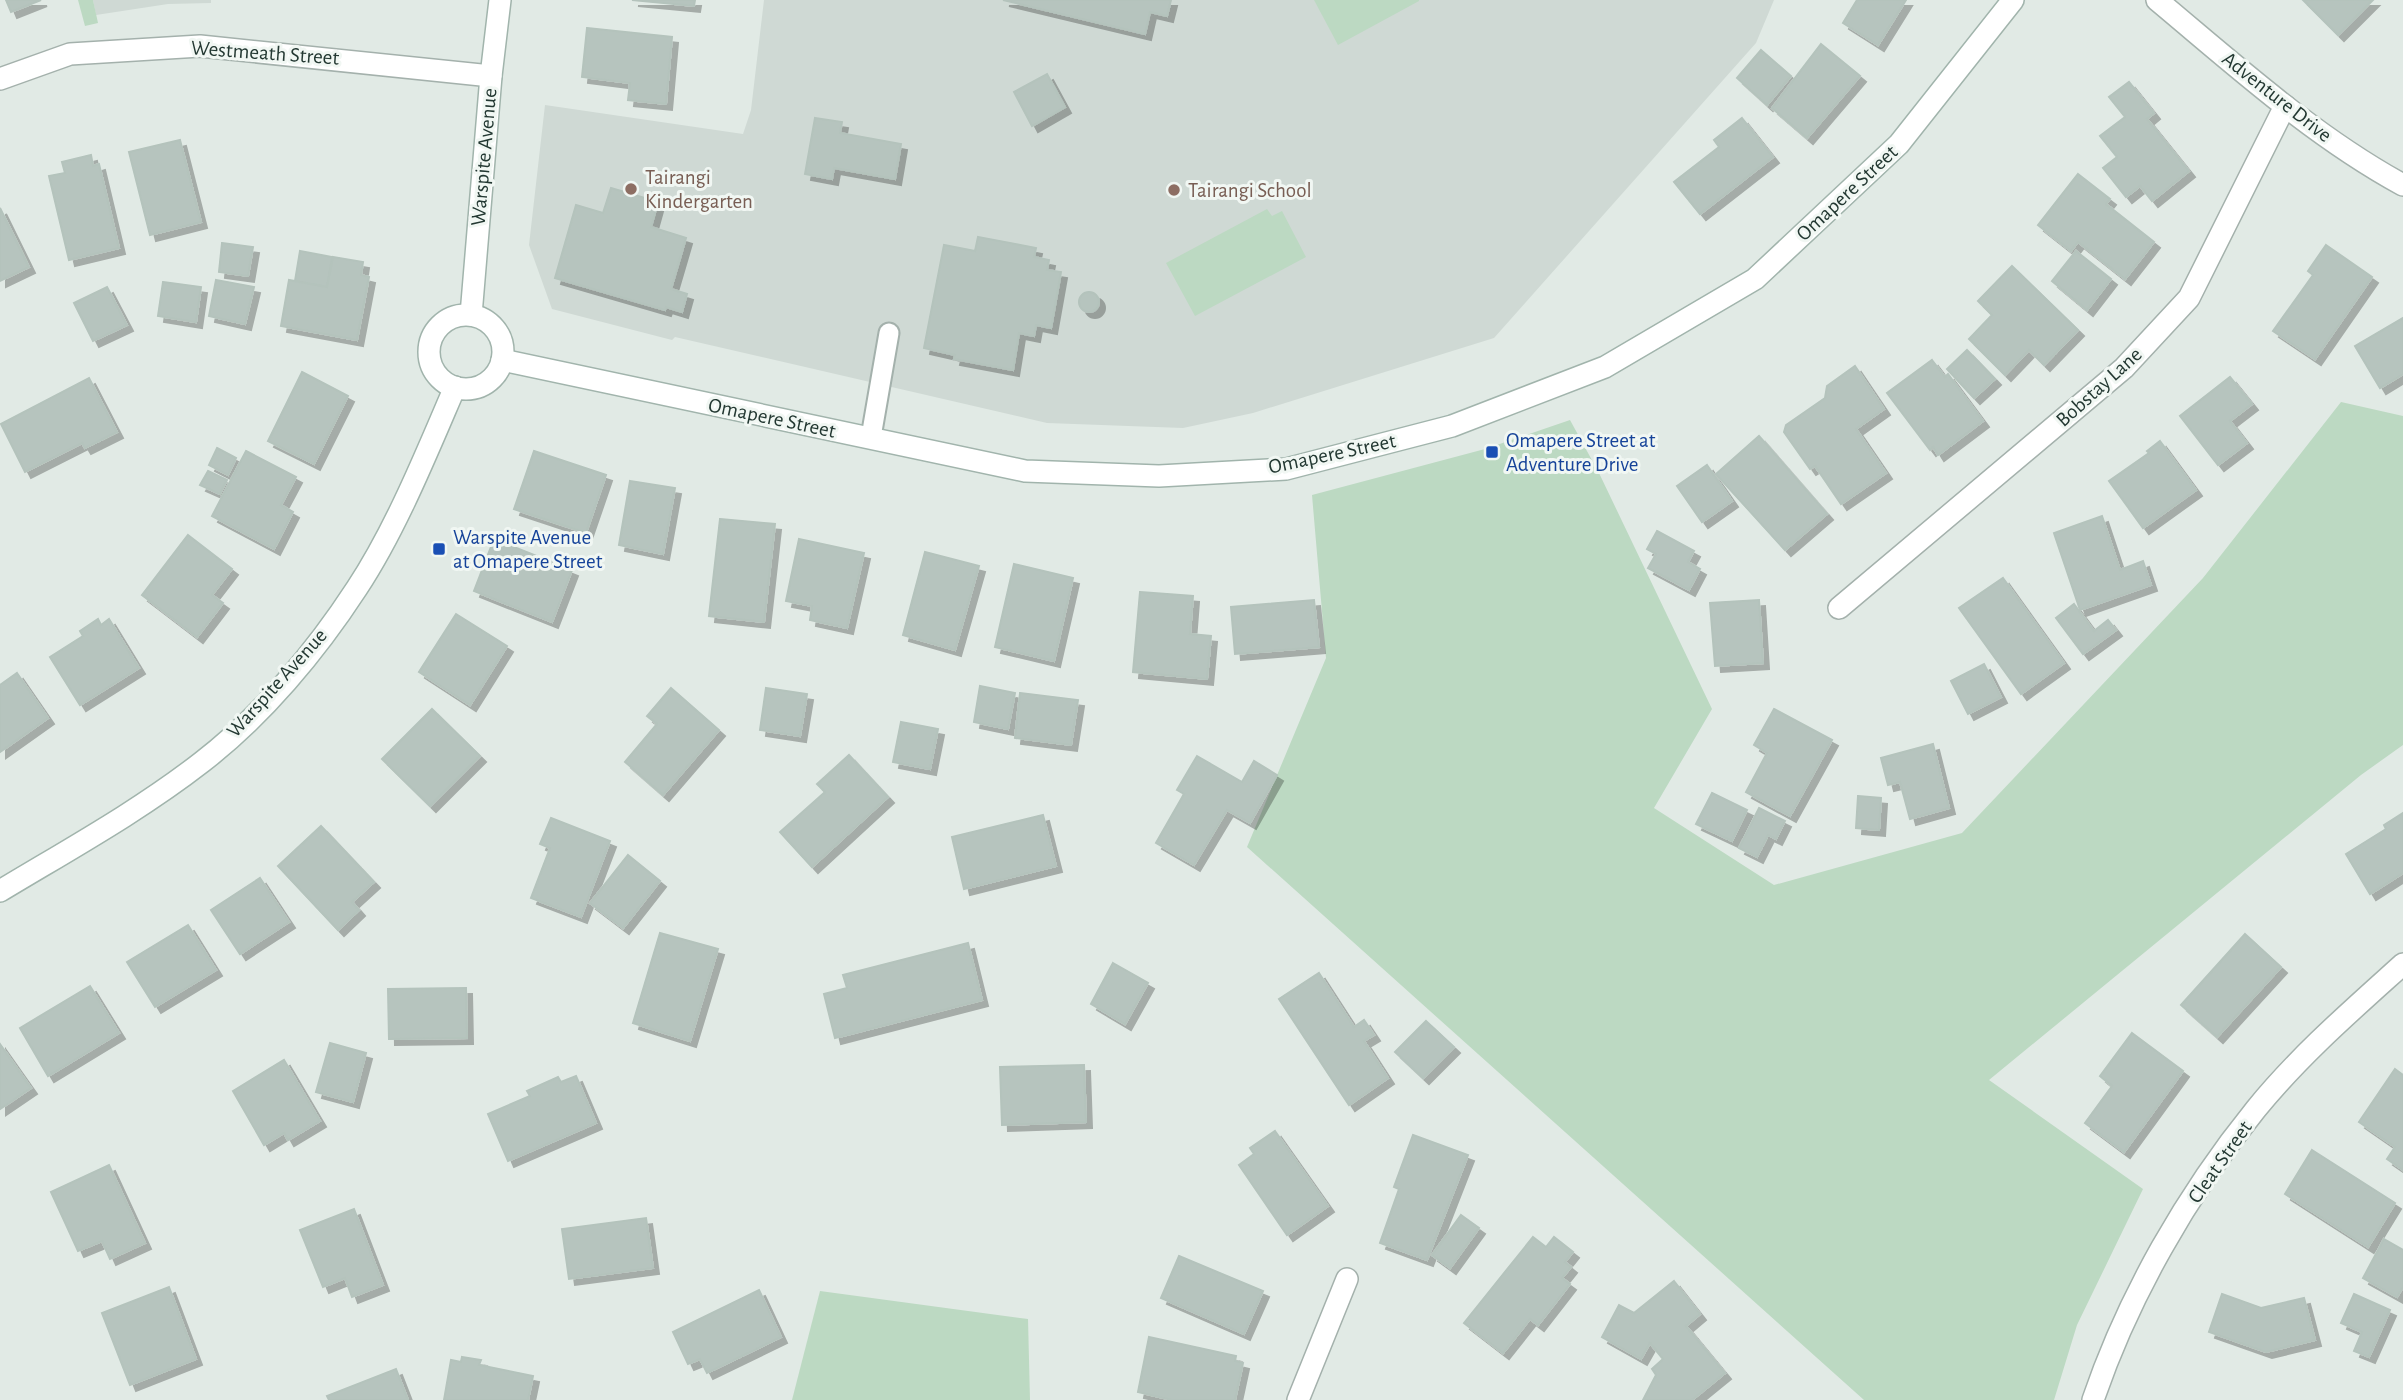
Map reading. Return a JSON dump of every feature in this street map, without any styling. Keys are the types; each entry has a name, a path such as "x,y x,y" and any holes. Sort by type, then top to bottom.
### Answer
{"main road":[{"name":"Warspite Avenue","path":"471,315 500,0"},
{"name":"Omapere Street","path":"502,360 1025,471 1159,476 1286,469 1452,426 1605,367 1755,279 1899,144 2013,0"},
{"name":"Adventure Drive","path":"2157,0 2286,106 2367,166 2403,185"},
{"name":"Westmeath Street","path":"0,79 70,54 200,46 491,76"},
{"name":"Bobstay Lane","path":"1839,608 2124,368 2189,298 2286,106"},
{"path":"471,315 483,318 498,332 502,360 488,382 470,389 456,387 436,373 431,365 429,346 432,337 444,322 471,315"},
{"name":"Warspite Avenue","path":"0,891 122,818 193,768 275,692 309,655 358,587 419,470 456,387"},
{"name":"Cleat Street","path":"2093,1400 2107,1359 2145,1282 2195,1194 2256,1109 2333,1027 2403,964"},
{"path":"1298,1400 1347,1279"}],"lane":[{"path":"871,437 889,333"}],"shaded area":[{"path":"93,0 211,0 211,3 168,4 96,15"},
{"name":"Tairangi School","path":"764,0 1774,0 1756,43 1494,338 1253,413 1183,428 1047,423 675,337 672,340 552,309 529,245 545,105 743,134 751,110"}],"green space":[{"path":"78,0 93,0 98,23 85,26"},
{"path":"1314,0 1419,0 1419,1 1338,45"},
{"path":"1267,209 1272,216 1282,211 1306,257 1195,316 1166,263"},
{"path":"2341,402 2403,416 2403,745 2361,775 1989,1080 2143,1189 2077,1325 2054,1400 1864,1400 1247,847 1326,658 1312,495 1485,449 1570,420 1599,473 1712,709 1654,808 1774,885 1962,833 2203,578"},
{"path":"820,1291 1028,1319 1030,1400 792,1400"}],"building":[{"path":"6,0 41,0 11,12"},
{"path":"632,0 695,0 694,6"},
{"path":"1003,0 1171,0 1167,16 1150,12 1145,34"},
{"path":"1857,0 1906,0 1878,45 1843,23"},
{"path":"2303,0 2373,0 2338,35"},
{"path":"587,28 672,37 666,104 628,100 630,83 582,77"},
{"path":"1821,44 1860,76 1807,138 1772,108"},
{"path":"1761,50 1791,76 1767,105 1737,78"},
{"path":"1047,74 1065,107 1032,126 1014,92"},
{"path":"2129,82 2154,113 2147,119 2189,171 2152,201 2140,186 2126,197 2103,168 2117,157 2100,136 2125,117 2109,97"},
{"path":"815,118 842,122 840,133 901,144 895,179 834,168 832,179 805,174"},
{"path":"1742,118 1773,157 1700,214 1674,182 1719,147 1714,140"},
{"path":"180,140 201,222 150,235 129,152"},
{"path":"91,155 93,166 99,164 119,248 69,260 49,176 65,173 62,162"},
{"path":"2078,174 2110,199 2106,204 2154,242 2125,279 2078,242 2071,251 2038,225"},
{"path":"611,188 658,202 651,227 686,238 671,289 687,294 682,312 666,307 665,310 555,278 576,205 603,213"},
{"path":"0,208 29,267 0,281"},
{"path":"978,237 1036,248 1034,257 1049,260 1047,270 1061,272 1051,328 1036,325 1034,336 1019,333 1013,370 954,359 955,355 924,348 944,245 975,251"},
{"path":"222,243 253,247 248,276 219,272"},
{"path":"2326,245 2372,277 2315,359 2273,331 2313,275 2308,271"},
{"path":"300,251 332,257 327,287 295,281"},
{"path":"2076,251 2111,279 2087,310 2052,281"},
{"path":"333,257 363,262 361,275 369,277 357,340 281,326 289,280 327,287"},
{"path":"2012,266 2078,330 2044,365 2029,350 2005,375 1969,339 1992,315 1978,301"},
{"path":"216,280 254,287 245,324 209,316"},
{"path":"163,282 201,287 196,322 158,316"},
{"path":"107,287 127,325 93,341 74,303"},
{"path":"1085,292 1093,292 1099,302 1093,312 1085,312 1079,306 1079,298"},
{"path":"2403,318 2403,374 2380,388 2355,346"},
{"path":"1967,350 1995,379 1974,398 1947,369"},
{"path":"1932,360 1945,377 1948,374 1983,421 1938,455 1933,447 1930,450 1887,393"},
{"path":"1855,366 1884,409 1856,429 1886,473 1841,504 1815,466 1810,469 1784,432 1786,425 1825,398 1827,386"},
{"path":"302,372 348,396 314,464 268,441"},
{"path":"2230,377 2252,404 2230,421 2247,443 2218,465 2180,416"},
{"path":"89,378 117,432 85,448 82,443 25,472 1,424"},
{"path":"1759,436 1827,514 1785,550 1716,474"},
{"path":"2160,441 2196,490 2143,528 2109,481 2149,453 2147,451"},
{"path":"217,448 236,458 228,475 209,465"},
{"path":"246,451 296,477 281,505 293,512 274,549 212,516"},
{"path":"534,451 606,475 586,533 514,509"},
{"path":"1707,465 1732,501 1702,522 1677,486"},
{"path":"208,471 227,480 220,494 200,485"},
{"path":"630,481 675,488 663,554 619,545"},
{"path":"2102,516 2120,570 2143,561 2151,585 2080,610 2054,533"},
{"path":"720,519 775,524 764,622 709,616"},
{"path":"1657,531 1694,551 1688,562 1700,569 1689,590 1648,568 1656,554 1647,549"},
{"path":"188,535 232,569 212,595 223,603 197,637 142,595"},
{"path":"494,539 572,570 552,622 474,591"},
{"path":"799,539 864,553 847,628 810,620 812,606 786,601"},
{"path":"925,552 979,566 955,650 903,635"},
{"path":"1014,564 1073,578 1054,661 995,647"},
{"path":"2003,578 2064,663 2021,694 1959,608"},
{"path":"1140,592 1193,596 1190,634 1211,636 1207,679 1133,672"},
{"path":"1314,600 1319,647 1235,654 1231,607"},
{"path":"1759,600 1763,663 1715,666 1710,603"},
{"path":"2074,604 2094,631 2108,620 2116,630 2083,654 2056,618"},
{"path":"456,614 507,646 470,705 419,672"},
{"path":"98,619 101,625 109,619 139,668 80,705 50,657 83,636 80,631"},
{"path":"1984,664 2001,697 1968,714 1951,681"},
{"path":"17,673 48,718 0,752 0,685"},
{"path":"980,686 1015,693 1008,729 974,722"},
{"path":"671,688 719,730 663,795 625,762 657,724 647,716"},
{"path":"766,688 807,694 800,736 760,730"},
{"path":"1020,693 1078,700 1071,745 1015,738"},
{"path":"432,709 480,756 430,806 382,759"},
{"path":"1774,709 1832,740 1790,816 1746,792 1767,753 1754,745"},
{"path":"901,722 938,729 930,769 893,762"},
{"path":"1933,744 1949,808 1910,819 1900,782 1888,785 1881,758"},
{"path":"849,755 888,797 812,867 780,832 825,792 817,784"},
{"path":"1197,756 1242,782 1254,761 1277,775 1250,823 1227,810 1194,865 1156,843 1184,794 1177,790"},
{"path":"1712,793 1747,810 1732,841 1696,824"},
{"path":"1858,796 1881,798 1879,830 1856,828"},
{"path":"1759,808 1785,821 1776,839 1768,835 1757,857 1739,848"},
{"path":"2403,813 2403,873 2370,894 2346,854 2386,829 2384,825"},
{"path":"1043,815 1056,866 964,889 952,837"},
{"path":"551,818 610,841 581,917 531,898 550,848 540,844"},
{"path":"321,826 374,882 352,902 359,910 338,930 278,866"},
{"path":"628,855 660,881 623,928 590,903"},
{"path":"260,878 289,922 240,954 211,910"},
{"path":"188,925 216,970 155,1007 127,962"},
{"path":"660,933 718,949 690,1041 633,1023"},
{"path":"2245,934 2281,967 2217,1037 2181,1005"},
{"path":"968,943 982,1000 835,1038 824,994 847,988 843,975"},
{"path":"1113,963 1148,983 1125,1024 1091,1004"},
{"path":"1319,973 1354,1027 1364,1020 1374,1035 1364,1041 1388,1078 1349,1105 1279,999"},
{"path":"90,986 119,1033 48,1076 20,1028"},
{"path":"466,988 467,1038 389,1039 388,989"},
{"path":"1426,1021 1454,1047 1423,1078 1395,1052"},
{"path":"2132,1033 2183,1071 2124,1152 2085,1123 2112,1086 2100,1076"},
{"path":"330,1043 366,1053 353,1102 316,1092"},
{"path":"0,1044 31,1088 0,1109"},
{"path":"284,1060 320,1121 288,1140 284,1133 264,1145 233,1091"},
{"path":"1084,1065 1086,1122 1002,1125 1000,1067"},
{"path":"2395,1069 2403,1075 2403,1170 2387,1159 2395,1147 2359,1122"},
{"path":"576,1076 596,1123 508,1161 488,1114 530,1096 527,1091 558,1077 561,1082"},
{"path":"1275,1131 1328,1206 1287,1235 1239,1165 1254,1154 1250,1148"},
{"path":"1413,1135 1468,1155 1427,1260 1380,1243 1399,1189 1394,1187"},
{"path":"2312,1150 2395,1203 2368,1247 2285,1194"},
{"path":"109,1165 145,1243 110,1259 102,1241 78,1251 51,1192"},
{"path":"354,1209 383,1285 352,1297 345,1278 323,1287 300,1230"},
{"path":"1461,1215 1479,1228 1450,1268 1432,1255"},
{"path":"646,1218 653,1268 569,1279 562,1229"},
{"path":"1533,1237 1546,1247 1554,1237 1573,1252 1565,1262 1571,1267 1562,1278 1570,1284 1538,1325 1530,1319 1503,1353 1464,1323"},
{"path":"2384,1239 2403,1250 2403,1287 2397,1297 2363,1278"},
{"path":"1179,1256 1263,1291 1244,1334 1161,1298"},
{"path":"1674,1281 1700,1314 1686,1326 1725,1373 1692,1400 1643,1400 1656,1375 1652,1369 1663,1359 1650,1343 1641,1359 1602,1337 1619,1305 1634,1313"},
{"path":"169,1287 196,1359 130,1385 102,1313"},
{"path":"759,1290 781,1337 707,1373 700,1359 688,1364 673,1332"},
{"path":"2222,1294 2261,1308 2304,1298 2315,1340 2266,1352 2209,1332"},
{"path":"2354,1294 2390,1310 2369,1357 2354,1351 2362,1332 2341,1323"},
{"path":"1149,1337 1236,1356 1235,1361 1243,1363 1235,1400 1172,1400 1138,1392"},
{"path":"462,1357 481,1360 479,1365 533,1376 528,1400 444,1400 451,1360 461,1362"},
{"path":"396,1369 408,1400 329,1400 327,1396"}],"place":[{"name":"Tairangi Kindergarten","path":"631,189"},
{"name":"Tairangi School","path":"1174,190"},
{"name":"Omapere Street at Adventure Drive","path":"1492,452"},
{"name":"Warspite Avenue at Omapere Street","path":"439,549"}]}
